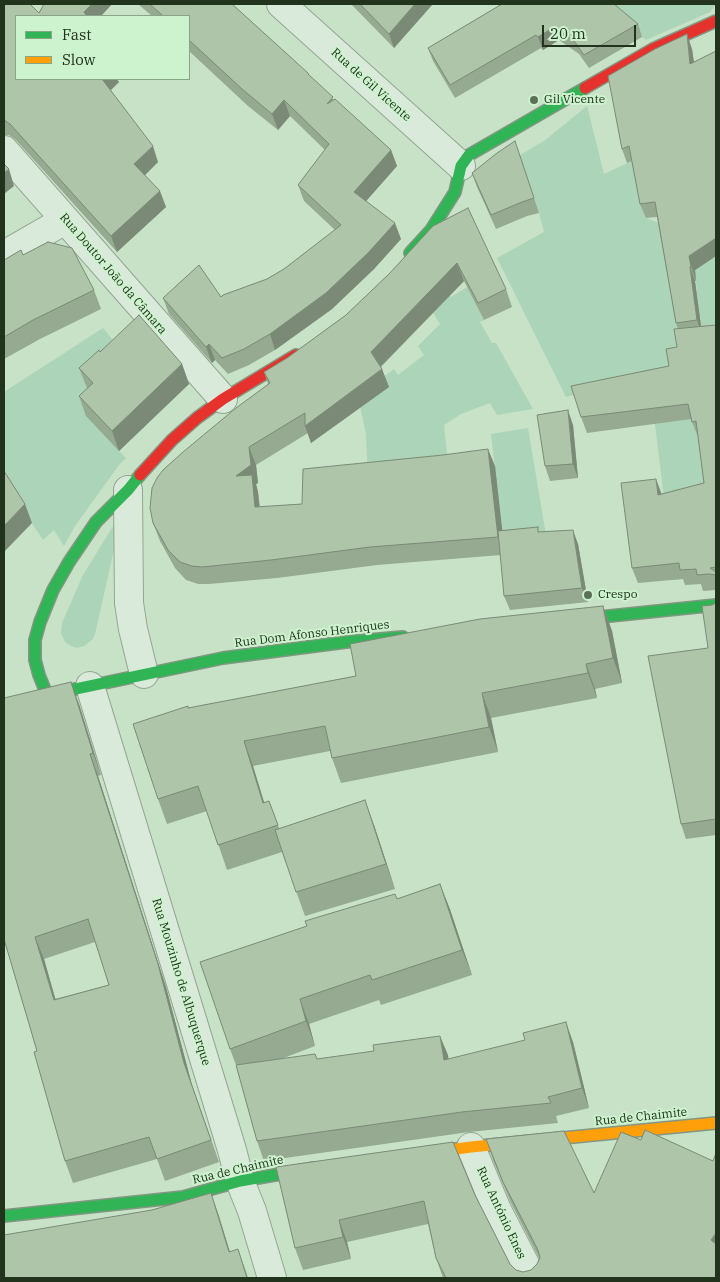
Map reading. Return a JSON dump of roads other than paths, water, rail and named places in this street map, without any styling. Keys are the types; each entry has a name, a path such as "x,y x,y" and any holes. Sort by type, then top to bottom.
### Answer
{"street":[{"name":"Rua de Gil Vicente","path":"281,4 461,166"},
{"path":"405,259 431,230 455,192 461,166 469,155 653,49 716,21"},
{"name":"Rua Doutor João da Câmara","path":"4,150 223,399"},
{"path":"4,255 65,220"},
{"path":"47,695 35,660 35,640 40,622 53,590 82,541 96,522 128,490 147,466 172,440 197,418 223,399 306,348"},
{"path":"128,490 129,603 144,674"},
{"path":"560,621 716,605"},
{"name":"Rua Dom Afonso Henriques","path":"4,706 47,695 223,658 346,642 414,636"},
{"name":"Rua Mouzinho de Albuquerque","path":"90,686 188,968 240,1181 252,1212 272,1278"},
{"name":"Rua de Chaimite","path":"413,1155 471,1147 716,1123"},
{"name":"Rua António Enes","path":"471,1147 497,1210 532,1278"},
{"name":"Rua de Chaimite","path":"4,1216 183,1197 240,1181 327,1166"}],"place":[{"name":"Gil Vicente","path":"534,100"},
{"name":"Crespo","path":"588,595"}]}
